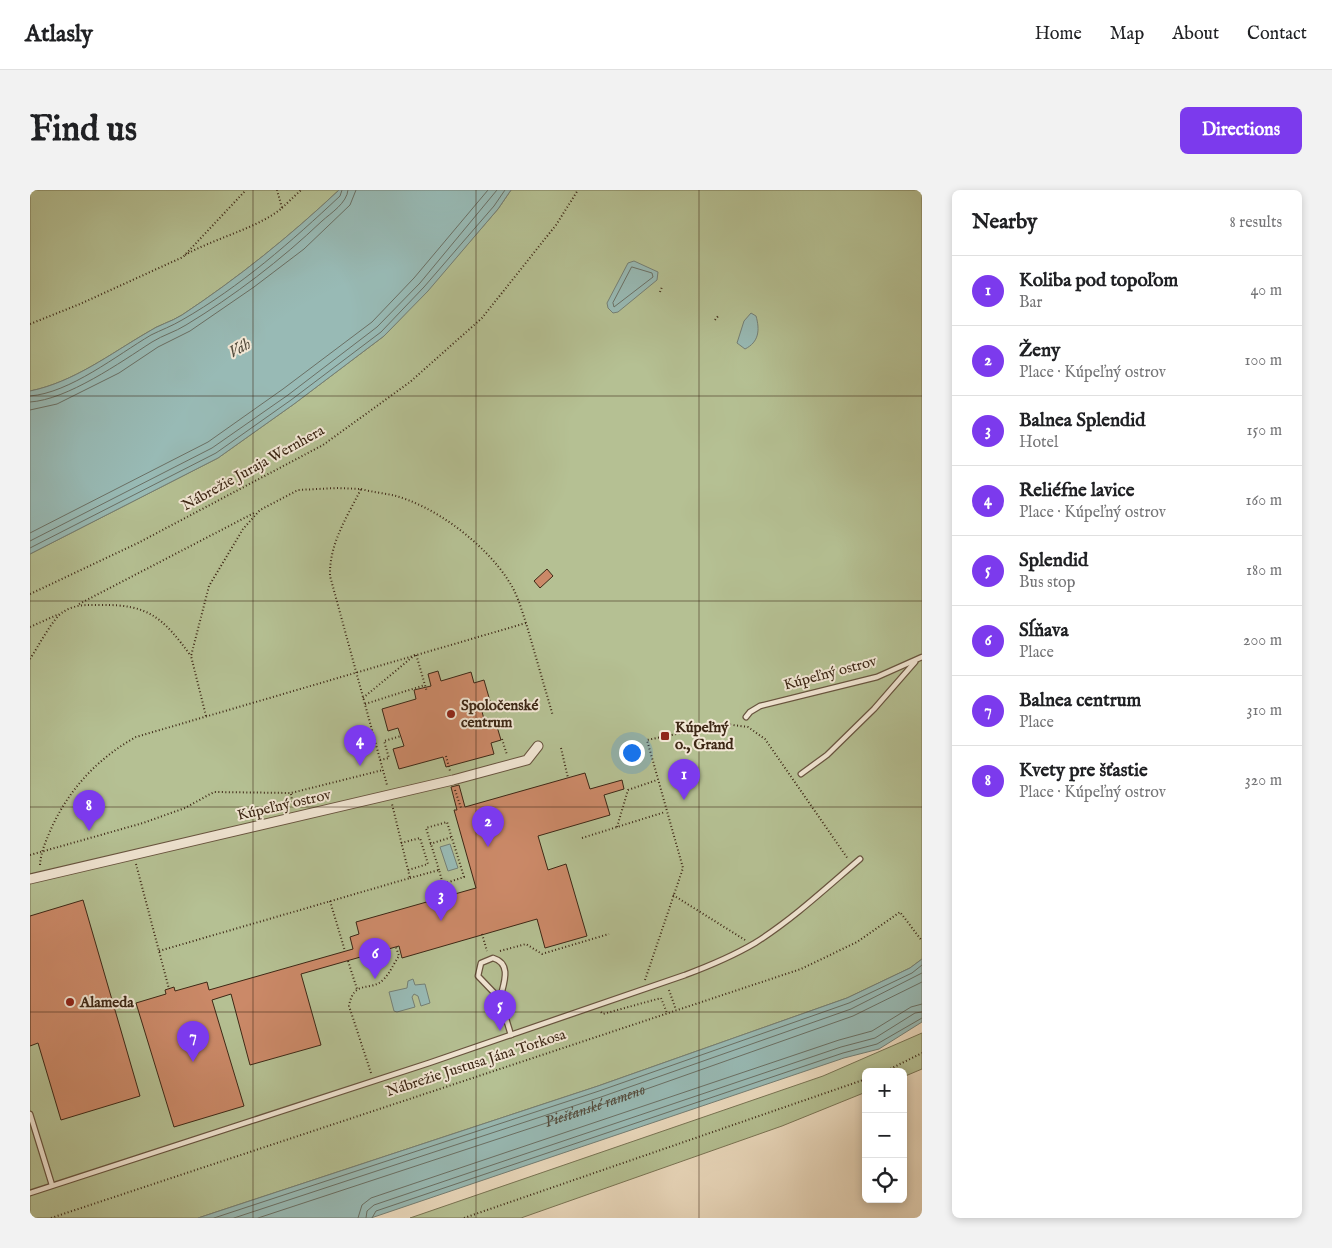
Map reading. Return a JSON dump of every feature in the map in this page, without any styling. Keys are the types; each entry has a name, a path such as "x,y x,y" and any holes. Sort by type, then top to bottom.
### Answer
{"street":[{"name":"Kúpeľný ostrov","path":"30,879 510,765 527,760 538,746"}],"lane":[{"name":"Kúpeľný ostrov","path":"746,717 760,706 877,677 920,658"},
{"path":"801,774 827,755 874,709 904,672 920,658"},
{"path":"30,1193 666,983 718,962 754,943 795,914 860,859"},
{"path":"500,999 506,970 498,959 488,957 479,967 478,976 500,999 511,1035"},
{"path":"30,1114 33,1132 52,1185"}],"path":[{"path":"183,257 246,190"},
{"path":"277,190 282,208"},
{"path":"30,324 80,304 183,257 205,244 269,219 301,190"},
{"name":"Nábrežie Juraja Wernhera","path":"30,594 138,543 323,445 410,382 482,318 556,225 578,190"},
{"path":"660,292 662,287"},
{"path":"715,320 719,315"},
{"path":"30,627 61,613 298,490 337,488 393,495 431,511 463,532 484,550 508,580 517,596 526,623 553,716"},
{"path":"362,490 334,543 330,560 330,576 383,770 410,878"},
{"path":"191,656 209,586 243,529 260,510"},
{"path":"76,605 137,607 154,616 174,633 191,656 206,716"},
{"path":"30,659 61,613"},
{"path":"40,876 41,852 62,805 85,776 113,749 136,737 356,671 526,623"},
{"path":"416,654 428,692"},
{"path":"363,698 416,654"},
{"path":"365,704 425,685"},
{"path":"653,977 644,981 682,868 647,740 725,724 748,727 765,739 849,861"},
{"path":"380,760 389,758 384,741 401,736"},
{"path":"502,739 510,765"},
{"path":"561,748 568,778"},
{"path":"30,855 100,836 185,808 214,792 291,793 383,770"},
{"path":"617,827 628,790 657,780"},
{"path":"291,793 295,816"},
{"path":"582,838 666,812"},
{"path":"442,884 464,878 447,822 426,828 430,844 439,870 442,884 446,896"},
{"path":"430,844 452,837"},
{"path":"401,843 420,838 428,864 408,870"},
{"path":"134,855 169,989"},
{"path":"159,951 439,870"},
{"path":"673,895 745,940 737,944"},
{"path":"330,901 345,951"},
{"name":"Nábrežie Justusa Jána Torkosa","path":"50,1218 810,965 857,942 900,912 922,941"},
{"path":"482,934 488,957 526,944 542,954 609,934"},
{"path":"374,1080 349,1006 351,997 357,989 383,981 399,956 396,946"},
{"path":"348,961 357,989"},
{"path":"666,983 676,1010"},
{"path":"595,1007 603,1014 661,998 667,1013"},
{"path":"892,1068 922,1053"},
{"path":"464,1218 862,1080"}],"green space":[{"path":"30,190 339,190 263,256 182,315 152,330 77,374 46,387 30,391"},
{"path":"511,190 922,190 922,959 910,968 847,998 598,1086 198,1218 30,1218 30,554 218,458 384,336 428,290 498,209"},
{"path":"922,1033 922,1069 907,1075 907,1068 862,1068 862,1094 782,1126 521,1218 410,1218 823,1076"}],"water":[{"name":"Váh","path":"339,190 511,190 498,209 428,291 384,336 218,458 30,554 30,391 46,387 77,374 152,330 182,315 263,256"},
{"path":"634,261 658,272 657,280 618,312 613,313 608,308 607,303 628,263"},
{"path":"751,313 756,316 758,331 756,339 745,349 737,343 744,321"},
{"path":"450,844 458,868 448,871 440,847"},
{"name":"Piešťanské rameno","path":"922,959 922,1022 879,1049 844,1058 371,1218 198,1218 598,1086 847,998 910,968"},
{"path":"413,979 415,985 425,984 430,1003 421,1006 418,996 414,994 412,997 415,1007 397,1012 394,1011 389,992 407,988 408,981"}],"building":[{"path":"547,569 553,576 540,588 534,581"},
{"path":"438,671 441,681 471,672 474,683 484,680 490,701 480,704 485,723 495,720 501,740 491,743 494,754 446,767 443,757 399,769 393,749 404,746 398,728 388,731 382,709 416,699 414,690 431,686 428,674"},
{"path":"585,773 590,789 622,780 624,789 604,795 610,815 538,836 548,870 566,864 587,936 545,948 537,919 402,958 399,946 301,974 321,1045 250,1065 231,994 212,1000 244,1106 174,1127 136,1003 166,994 165,990 174,987 175,991 207,982 209,990 353,949 350,937 359,934 356,922 476,888 454,810 457,810 451,787 459,785 465,807"},
{"name":"Alameda","path":"83,900 140,1096 61,1120 38,1043 30,1046 30,916"}],"place":[{"name":"Spoločenské centrum","path":"451,714"},
{"name":"Kúpeľný o., Grand","path":"665,736"},
{"name":"Reliéfne lavice","path":"360,766"},
{"name":"Koliba pod topoľom","path":"684,800"},
{"name":"Kvety pre šťastie","path":"89,831"},
{"name":"Ženy","path":"488,847"},
{"name":"Balnea Splendid","path":"441,921"},
{"name":"Sĺňava","path":"375,979"},
{"name":"Alameda","path":"70,1002"},
{"name":"Splendid","path":"500,1031"},
{"name":"Balnea centrum","path":"193,1062"}]}
